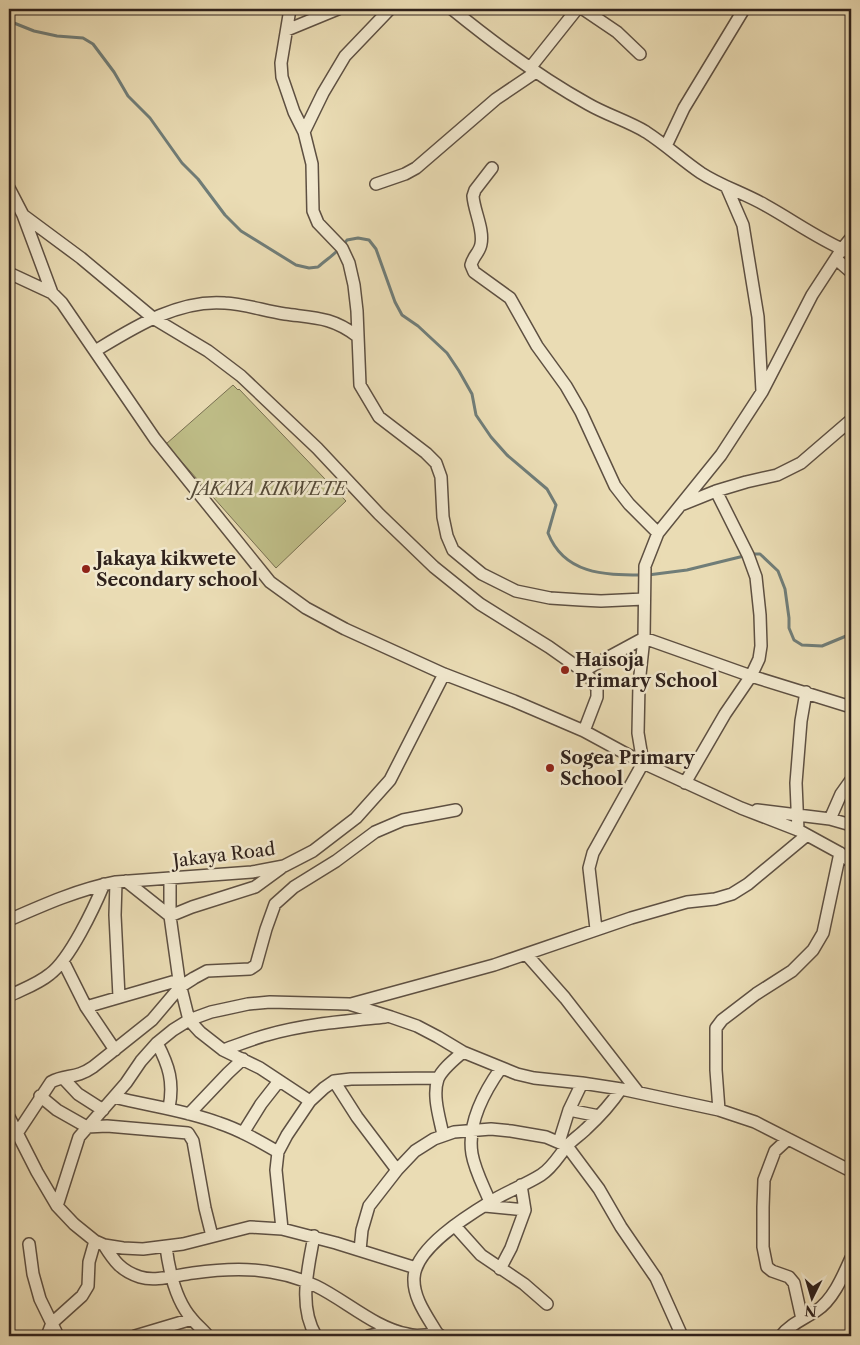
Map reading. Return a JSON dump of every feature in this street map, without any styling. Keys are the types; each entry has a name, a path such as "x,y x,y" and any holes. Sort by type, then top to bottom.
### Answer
{"street":[{"path":"290,9 280,64 282,77 294,112 304,132 312,164 314,211 318,222 342,248 349,263 354,285 360,385 379,417 426,453 436,464 442,477 443,517 447,536 453,550 482,574 516,591 550,598 602,602 644,600"},
{"path":"287,30 338,9"},
{"path":"304,132 323,93 346,56 390,9"},
{"path":"452,9 506,52 533,70 590,105 629,122 666,146 686,163 727,188 764,204 843,254 851,272"},
{"path":"376,184 416,168 496,99 533,70 578,9"},
{"path":"584,9 617,32 640,54"},
{"path":"666,146 684,108 744,9"},
{"path":"492,168 475,190 473,196 482,242 479,250 472,257 471,265 474,272 510,298 537,346 566,386 581,412 615,486 629,504 658,533"},
{"path":"9,188 22,215 52,293"},
{"path":"727,188 743,225 758,317 762,392"},
{"path":"22,215 81,258 153,318 208,351 241,376 318,448 379,514 434,567 480,604 549,647 583,671 592,680 597,689 597,697 584,731"},
{"path":"596,929 589,868 592,853 643,763 638,733 639,684 644,638 645,566 658,533 721,455 762,392 812,294 843,254 851,238"},
{"path":"9,273 52,293 62,303 155,439 270,582 306,608 345,629 444,674 584,731 685,783 803,833 840,853 851,862"},
{"path":"94,351 153,318 200,304 226,302 284,314 325,319 343,326 357,336"},
{"path":"681,505 716,491 777,475 800,463 851,420"},
{"path":"685,783 725,714 751,676 759,659 761,646 756,577 748,554 716,491"},
{"path":"583,671 644,638 751,676 806,692 851,708"},
{"name":"Jakaya Road","path":"9,920 52,901 104,884 252,872 284,866 313,851 356,818 390,780 444,674"},
{"path":"803,833 796,783 801,722 806,692"},
{"path":"830,819 841,794 851,780"},
{"path":"741,808 799,814 830,819 851,825"},
{"path":"86,1007 119,997 180,983 207,972 250,969 256,965 275,904 294,887 336,861 375,832 403,820 456,810"},
{"path":"349,1004 494,966 596,929 687,902 715,899 732,894 748,884 803,833"},
{"path":"719,1110 716,1070 716,1028 722,1020 756,994 792,971 813,950 823,933 840,853"},
{"path":"170,916 255,887 284,866"},
{"path":"170,879 170,916 180,983 189,1020 200,1032 223,1050 260,1068 310,1101"},
{"path":"119,997 115,914 121,882 170,916"},
{"path":"9,996 45,978 63,961 104,884"},
{"path":"526,954 565,998 638,1092"},
{"path":"63,961 86,1007 115,1050"},
{"path":"18,1132 51,1082 84,1074 152,1020 180,983"},
{"path":"56,1206 79,1137 157,1043 189,1020 211,1012 248,1004 284,1002 349,1004 391,1016 417,1026 463,1052 501,1068 534,1078 582,1082 719,1110 755,1122 851,1171"},
{"path":"223,1050 268,1035 298,1028 391,1016"},
{"path":"157,1043 166,1060 172,1079 169,1108"},
{"path":"443,1135 438,1106 438,1078 463,1052"},
{"path":"189,1114 243,1059"},
{"path":"487,1204 472,1154 472,1130 483,1100 501,1068"},
{"path":"63,1078 78,1094 102,1110"},
{"path":"282,1229 276,1170 278,1152 310,1101 334,1081 385,1078 438,1078"},
{"path":"243,1133 261,1104 279,1081"},
{"path":"334,1081 397,1170"},
{"path":"439,1335 420,1306 415,1289 414,1278 416,1268 426,1251 438,1239 487,1204 542,1174 557,1160 563,1144 569,1110 582,1082"},
{"path":"563,1144 599,1116 621,1089"},
{"path":"40,1096 57,1110 87,1127 107,1126 188,1133 193,1140 212,1236"},
{"path":"114,1097 169,1108 219,1122 278,1152"},
{"path":"569,1110 599,1116"},
{"path":"30,1114 9,1116 36,1172 56,1206 74,1224 100,1243 116,1264 129,1272 142,1278 154,1279 223,1269 262,1270 288,1274 331,1294 362,1314 393,1330 407,1335 439,1335"},
{"path":"360,1250 362,1230 369,1206 397,1170 416,1151 434,1139 454,1132 472,1130 511,1131 546,1137 563,1144 599,1189 621,1227 656,1278 682,1336"},
{"path":"788,1139 775,1152 764,1180 763,1247 768,1267 772,1271 789,1276 794,1283 802,1319"},
{"path":"500,1269 511,1248 525,1210 521,1185"},
{"path":"487,1204 525,1210"},
{"path":"456,1226 481,1255 524,1284 548,1304"},
{"path":"100,1243 123,1248 143,1249 166,1247 250,1227 282,1229 314,1236 416,1268"},
{"path":"314,1236 305,1281 308,1316 316,1336"},
{"path":"47,1336 52,1323 82,1296 88,1286 89,1262 100,1243"},
{"path":"29,1244 33,1274 40,1299 58,1336"},
{"path":"166,1247 171,1277 184,1307 208,1336"},
{"path":"781,1336 790,1326 828,1301 845,1273 851,1258"},
{"path":"135,1336 192,1319"},
{"path":"368,1336 393,1330"}],"green space":[{"name":"JAKAYA KIKWETE","path":"233,385 239,389 346,501 276,568 166,444"}],"waterway":[{"path":"9,21 34,31 57,36 83,38 93,44 114,72 128,96 150,118 182,163 198,179 225,215 241,231 296,265 309,268 318,267 347,240 358,238 369,240 376,249 395,302 402,315 418,326 447,353 472,394 476,415 491,437 507,455 547,489 556,505 548,533 555,547 564,557 587,569 600,573 641,575"},
{"path":"750,554 760,554 778,571 785,589 789,628 794,640 802,645 822,646 851,634"},
{"path":"648,575 687,570 744,556"}],"place":[{"name":"Jakaya kikwete Secondary school","path":"86,569"},
{"name":"Haisoja Primary School","path":"565,670"},
{"name":"Sogea Primary School","path":"550,768"}]}
